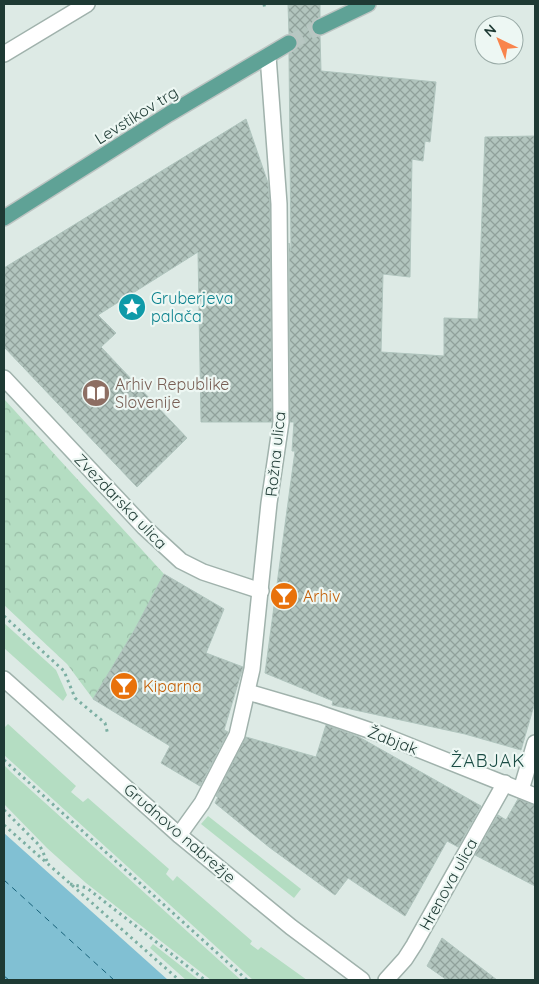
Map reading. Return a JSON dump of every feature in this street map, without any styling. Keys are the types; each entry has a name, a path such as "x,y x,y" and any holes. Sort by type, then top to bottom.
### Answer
{"main road":[{"path":"320,27 368,4"},
{"name":"Levstikov trg","path":"4,218 169,114 289,43"}],"street":[{"path":"4,54 87,4"},
{"name":"Rožna ulica","path":"179,835 202,803 237,735 252,670 280,422 279,204 268,56"},
{"name":"Zvezdarska ulica","path":"4,378 144,527 181,562 203,572 260,591"},
{"name":"Grudnovo nabrežje","path":"4,678 179,835 291,927 362,980"},
{"name":"Žabjak","path":"248,692 371,731 535,796"},
{"path":"521,790 535,743"},
{"name":"Hrenova ulica","path":"386,980 405,959 414,945 505,783"}],"path":[{"path":"264,4 265,10"},
{"path":"4,616 64,671 75,698 105,723"},
{"path":"4,760 247,980"},
{"path":"4,810 40,846 48,864"},
{"path":"4,825 179,980"},
{"path":"70,883 87,888 205,980"}],"green space":[{"path":"4,399 164,574 134,631 93,699 67,664 4,605"},
{"path":"4,623 56,670 67,695 63,701 4,648"},
{"path":"8,724 76,786 71,792 83,802 88,798 169,869 166,874 173,881 177,876 252,941 250,944 258,950 261,947 307,980 253,980 4,755 4,728"},
{"path":"4,765 241,980 211,980 86,883 47,848 4,804"},
{"path":"208,816 301,889 294,898 201,824"},
{"path":"153,944 199,980 186,980 150,948"}],"water":[{"path":"4,833 168,980 4,980"}],"building":[{"path":"288,4 320,4 320,17 313,21 311,27 314,34 320,36 321,71 436,82 430,142 425,141 423,161 412,159 410,277 383,274 381,352 444,356 444,318 478,319 485,137 535,136 535,702 521,750 465,734 332,705 333,701 265,673 295,451 292,451 294,422 290,422 289,54 297,48 298,42 294,35 289,34"},
{"name":"Gruberjeva palača","path":"246,119 268,183 270,204 272,422 201,422 198,252 98,315 116,333 101,347 187,438 137,487 4,347 4,268"},
{"path":"164,574 224,609 206,653 243,667 224,730 228,732 200,786 161,763 170,746 93,699 134,631"},
{"path":"326,725 359,737 481,806 458,847 447,841 405,916 348,878 335,895 269,847 215,803 218,797 216,796 246,737 316,757"},
{"path":"518,799 535,805 535,886 475,855 498,815 506,820"},
{"path":"442,938 497,980 447,980 427,966"}],"ferry route":[{"path":"4,880 114,980"},
{"path":"4,976 9,980"}],"tunnel":[{"path":"289,43 320,27"}],"place":[{"name":"Gruberjeva palača","path":"132,307"},
{"name":"Arhiv Republike Slovenije","path":"96,393"},
{"name":"Arhiv","path":"284,596"},
{"name":"Kiparna","path":"124,686"}],"district":[{"name":"ŽABJAK","path":"488,761"}]}
